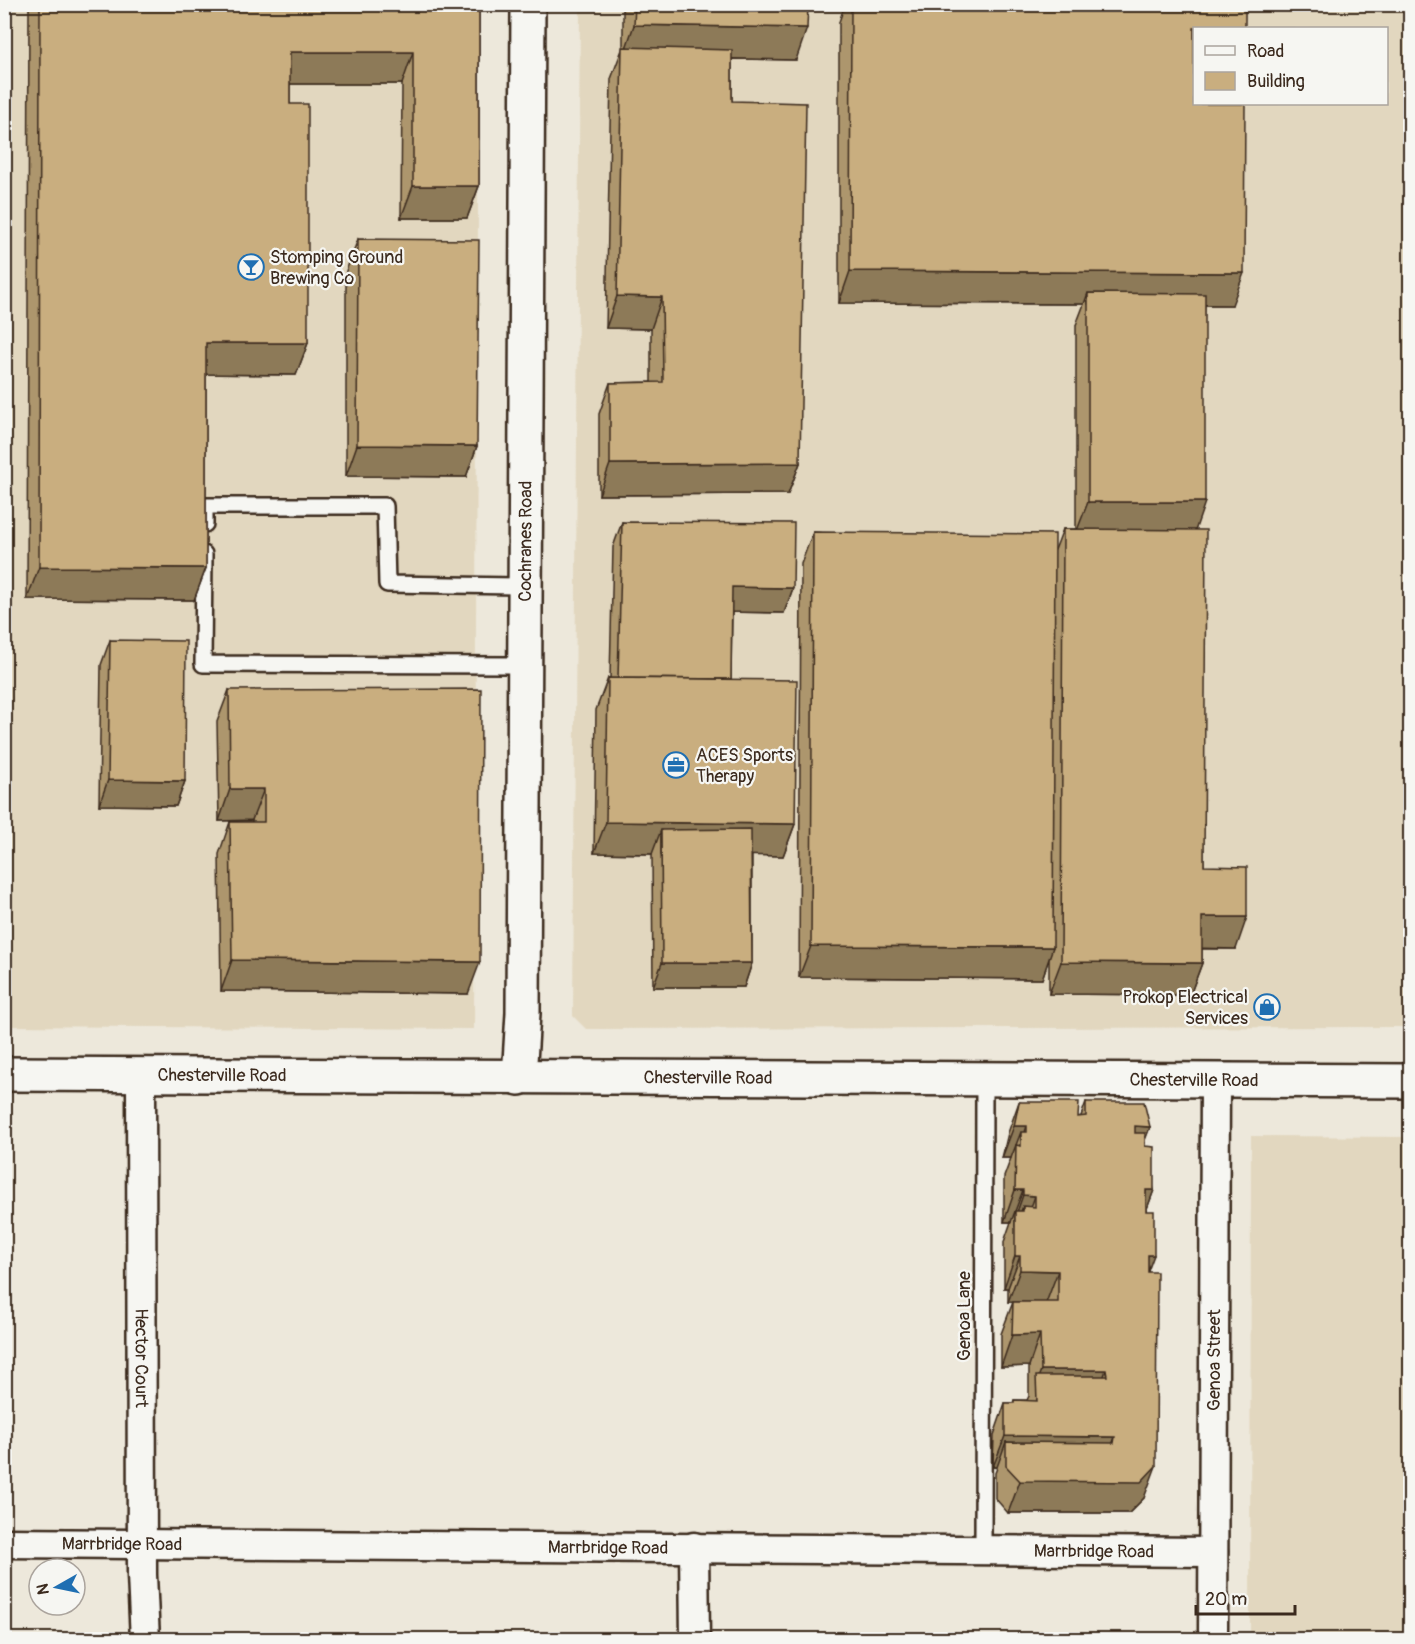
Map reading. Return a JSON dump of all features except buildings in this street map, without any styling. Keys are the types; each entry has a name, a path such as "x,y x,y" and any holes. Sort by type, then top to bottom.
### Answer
{"main road":[{"name":"Cochranes Road","path":"519,1078 523,1013 526,665 528,4"},
{"name":"Chesterville Road","path":"4,1074 1410,1081"}],"street":[{"name":"Hector Court","path":"141,1076 142,1542 145,1640"},
{"name":"Genoa Street","path":"1213,1640 1215,1081"},
{"name":"Marrbridge Road","path":"4,1543 694,1546 982,1552 1213,1552"},
{"path":"694,1546 695,1640"}],"lane":[{"path":"525,586 387,584 385,506 205,506 203,664 526,665"},
{"name":"Genoa Lane","path":"982,1552 984,1080"}],"shaded area":[{"path":"5,5 479,5 474,1029 5,1026"},
{"path":"580,5 1410,5 1410,1027 586,1029 573,1016"},
{"path":"1251,1136 1410,1137 1410,1639 1250,1639"}],"place":[{"name":"Stomping Ground Brewing Co","path":"251,267"},
{"name":"ACES Sports Therapy","path":"676,765"},
{"name":"Prokop Electrical Services","path":"1267,1007"}]}
